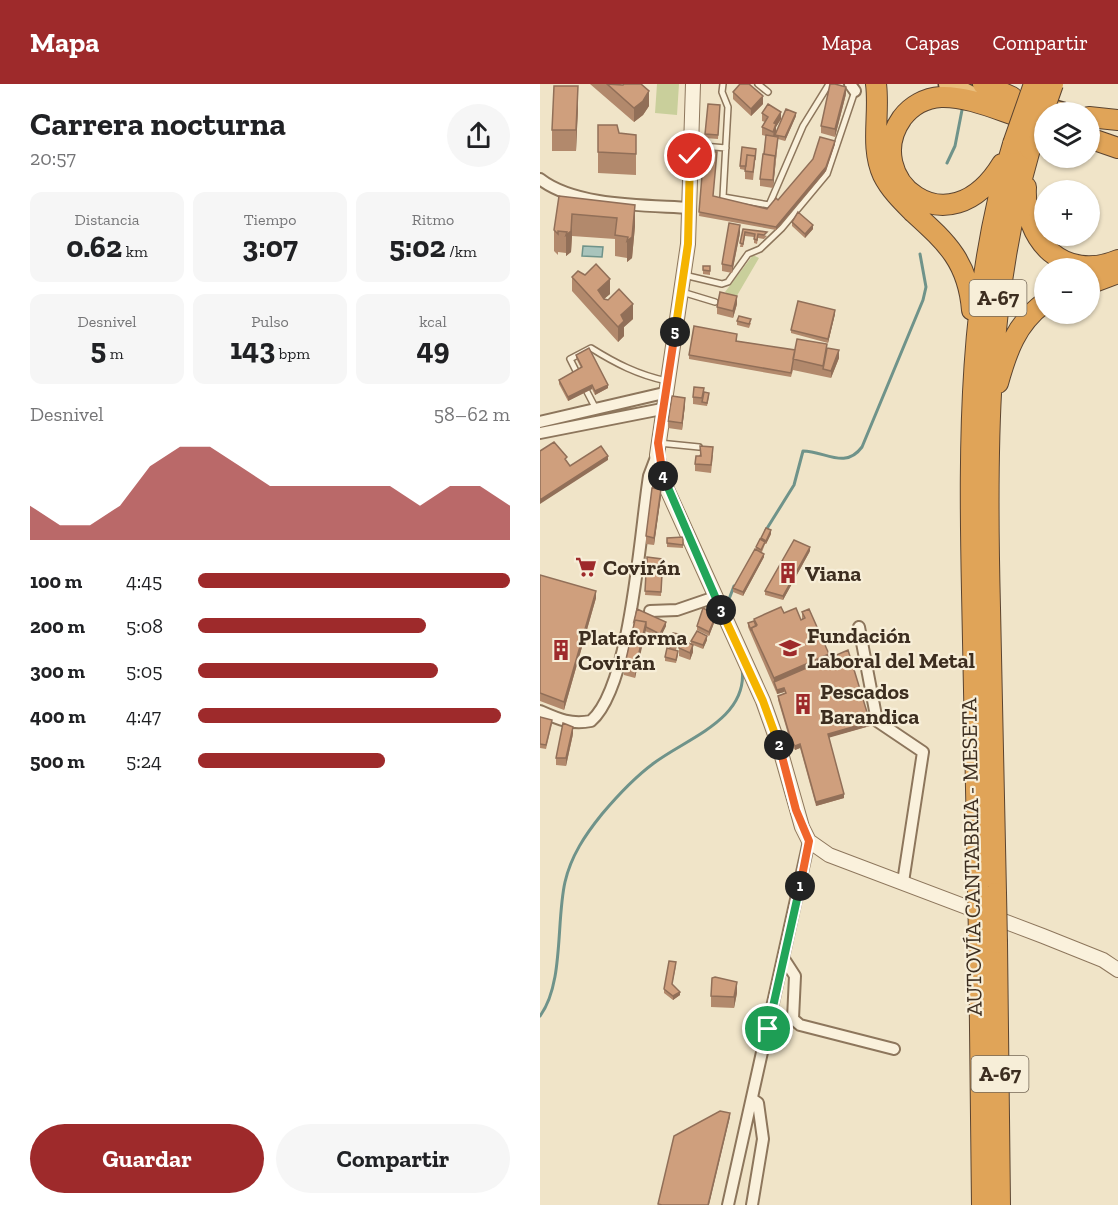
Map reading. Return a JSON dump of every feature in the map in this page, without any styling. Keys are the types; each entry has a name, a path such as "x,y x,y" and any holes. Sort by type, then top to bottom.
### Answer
{"highway":[{"path":"876,84 877,144 883,176 896,195 946,244 965,274 972,307 972,377"},
{"path":"948,84 1034,120"},
{"path":"978,84 1034,104"},
{"path":"983,84 1011,97"},
{"name":"AUTOVÍA CANTABRIA - MESETA","path":"1000,1205 987,890 987,451 997,302 1034,84"},
{"name":"AUTOVÍA CANTABRIA - MESETA","path":"987,890 970,512 972,377 986,255 1022,146 1053,84"},
{"path":"1022,146 981,191 969,200 951,206 933,203 914,194 900,181 891,159 893,138 901,120 911,108 929,99 956,98 1034,121"},
{"path":"1100,119 1118,120"},
{"path":"1100,121 1118,125"},
{"path":"1100,135 1118,138"},
{"path":"1100,142 1118,148"},
{"path":"1022,146 1026,209 1030,225 1040,242 1055,255 1077,265 1094,266 1118,260"},
{"path":"1100,280 1118,273"},
{"path":"987,451 998,384 1008,350 1022,324 1034,313"},
{"name":"AUTOVÍA CANTABRIA - MESETA","path":"980,1205 988,942"}],"street":[{"path":"540,711 559,720 580,723 591,721 603,704 623,650 649,476 657,449 665,387 682,292 690,208 693,84"},
{"path":"540,179 566,193 586,199 690,208"},
{"path":"540,422 596,409 665,387"},
{"path":"540,433 662,409"},
{"path":"657,449 666,487 763,701 779,746 796,810 809,841 829,855 1103,960 1118,970"},
{"path":"650,610 677,610 715,597"},
{"path":"859,627 877,721 923,752 903,882"},
{"path":"728,1205 809,841"},
{"path":"784,959 795,976 793,1019 800,1025 894,1050"},
{"path":"752,1099 758,1103 762,1139 752,1205"}],"lane":[{"path":"723,84 722,92 728,107 723,197 769,205 803,126 829,84"},
{"path":"758,84 768,92"},
{"path":"684,275 722,284 728,282 748,254 760,249 782,228 827,174 852,88"},
{"path":"690,145 726,148"},
{"path":"682,292 715,302"},
{"path":"596,409 570,359 591,348 616,364 665,387"},
{"path":"657,449 699,447"}],"green space":[{"path":"657,84 679,84 677,115 655,113"},
{"path":"753,255 759,258 735,299 725,292"}],"water":[{"path":"583,246 603,247 602,257 582,256"}],"building":[{"path":"607,84 641,84 649,91 643,101 634,108"},
{"path":"740,84 749,84 763,96 751,109 733,92"},
{"path":"830,84 846,87 835,129 821,126"},
{"path":"554,86 578,86 576,130 552,130"},
{"path":"708,104 720,105 718,135 705,134"},
{"path":"768,104 781,112 774,123 776,124 773,132 762,127 768,117 762,113"},
{"path":"786,109 796,113 785,137 775,135"},
{"path":"598,125 617,125 619,133 636,135 636,154 598,152"},
{"path":"766,135 778,137 775,159 775,156 764,154"},
{"path":"820,137 835,141 826,167 776,227 699,212 704,151 717,152 713,196 767,209 776,198 778,200 813,159"},
{"path":"742,147 756,149 755,160 755,156 747,155 746,166 740,166"},
{"path":"763,154 775,156 773,180 760,179"},
{"path":"747,155 755,156 753,172 745,171"},
{"path":"559,196 635,205 632,237 627,241 628,237 615,235 617,218 572,214 571,231 566,235 567,232 558,231 558,234 554,230"},
{"path":"798,212 813,225 805,234 792,222"},
{"path":"729,223 740,225 732,266 722,264"},
{"path":"743,229 767,232 764,235 758,234 757,240 754,239 755,234 745,232 743,244 740,243"},
{"path":"596,264 610,279 598,290 604,299 608,300 619,289 633,304 621,315 624,321 618,327 572,277 578,271 585,275"},
{"path":"703,266 710,266 710,271 703,270"},
{"path":"720,292 737,296 733,311 717,307"},
{"path":"798,301 835,310 828,339 791,330"},
{"path":"739,316 751,319 749,324 737,321"},
{"path":"694,326 737,334 736,341 795,350 791,373 689,355"},
{"path":"797,339 827,344 823,366 793,359"},
{"path":"589,348 608,385 595,391 592,385 568,397 559,380 582,367 576,355"},
{"path":"827,348 839,350 831,371 823,369"},
{"path":"694,387 704,388 702,398 693,397"},
{"path":"704,392 709,393 707,403 702,402"},
{"path":"672,396 685,398 682,423 668,421"},
{"path":"554,442 567,457 565,459 570,466 601,446 608,456 540,500 540,451"},
{"path":"700,446 713,447 711,465 695,464 696,456 701,456"},
{"path":"652,488 661,489 654,538 646,536"},
{"path":"766,528 771,530 766,541 761,538"},
{"path":"683,537 683,545 667,543 667,538"},
{"path":"760,539 765,542 761,550 756,547"},
{"name":"Viana","path":"794,540 810,547 783,596 765,591"},
{"path":"755,549 764,554 743,592 733,588"},
{"path":"647,557 662,559 662,567 647,566"},
{"path":"646,573 662,574 661,592 645,591"},
{"name":"Plataforma Covirán","path":"540,575 596,591 564,702 540,693"},
{"name":"Fundación Laboral del Metal","path":"781,607 784,613 796,608 801,620 805,618 802,612 809,609 829,654 774,678 751,628 757,625 754,619"},
{"path":"703,608 716,615 709,632 697,626"},
{"path":"637,609 666,622 660,634 646,627 646,622 634,621"},
{"path":"635,620 646,622 635,670 624,668"},
{"path":"754,621 756,626 751,630 748,623"},
{"path":"697,631 707,636 703,645 691,641"},
{"path":"673,633 679,634 676,646 669,645"},
{"path":"683,640 693,645 690,653 679,648"},
{"path":"667,648 678,651 676,660 665,657"},
{"path":"848,650 870,722 828,734 844,794 816,802 800,744 795,746 791,740 778,696 786,693 784,688 777,690 774,682"},
{"path":"540,717 552,720 546,745 540,744"},
{"path":"563,723 573,727 566,758 556,758"},
{"path":"669,961 676,962 672,984 680,992 673,996 664,989"},
{"path":"712,978 737,982 734,997 711,996"},
{"path":"720,1111 730,1113 708,1205 658,1204 674,1136"}],"waterway":[{"path":"947,163 955,146 962,110"},
{"path":"766,530 794,485 803,451 842,458 855,454 862,447 923,300 926,287 920,254"},
{"path":"726,607 734,586"},
{"path":"540,1016 548,1003 553,987 562,898 571,863 579,846 602,814 640,774 726,714 736,701 742,686 742,668"}],"place":[{"name":"Covirán","path":"586,567"},
{"name":"Viana","path":"788,573"},
{"name":"Fundación Laboral del Metal","path":"790,648"},
{"name":"Plataforma Covirán","path":"561,650"},
{"name":"Pescados Barandica","path":"803,704"}],"route":[{"path":"690,156 688,244 657,455 666,487 763,701 779,746 796,810 809,841 768,1029"}]}
